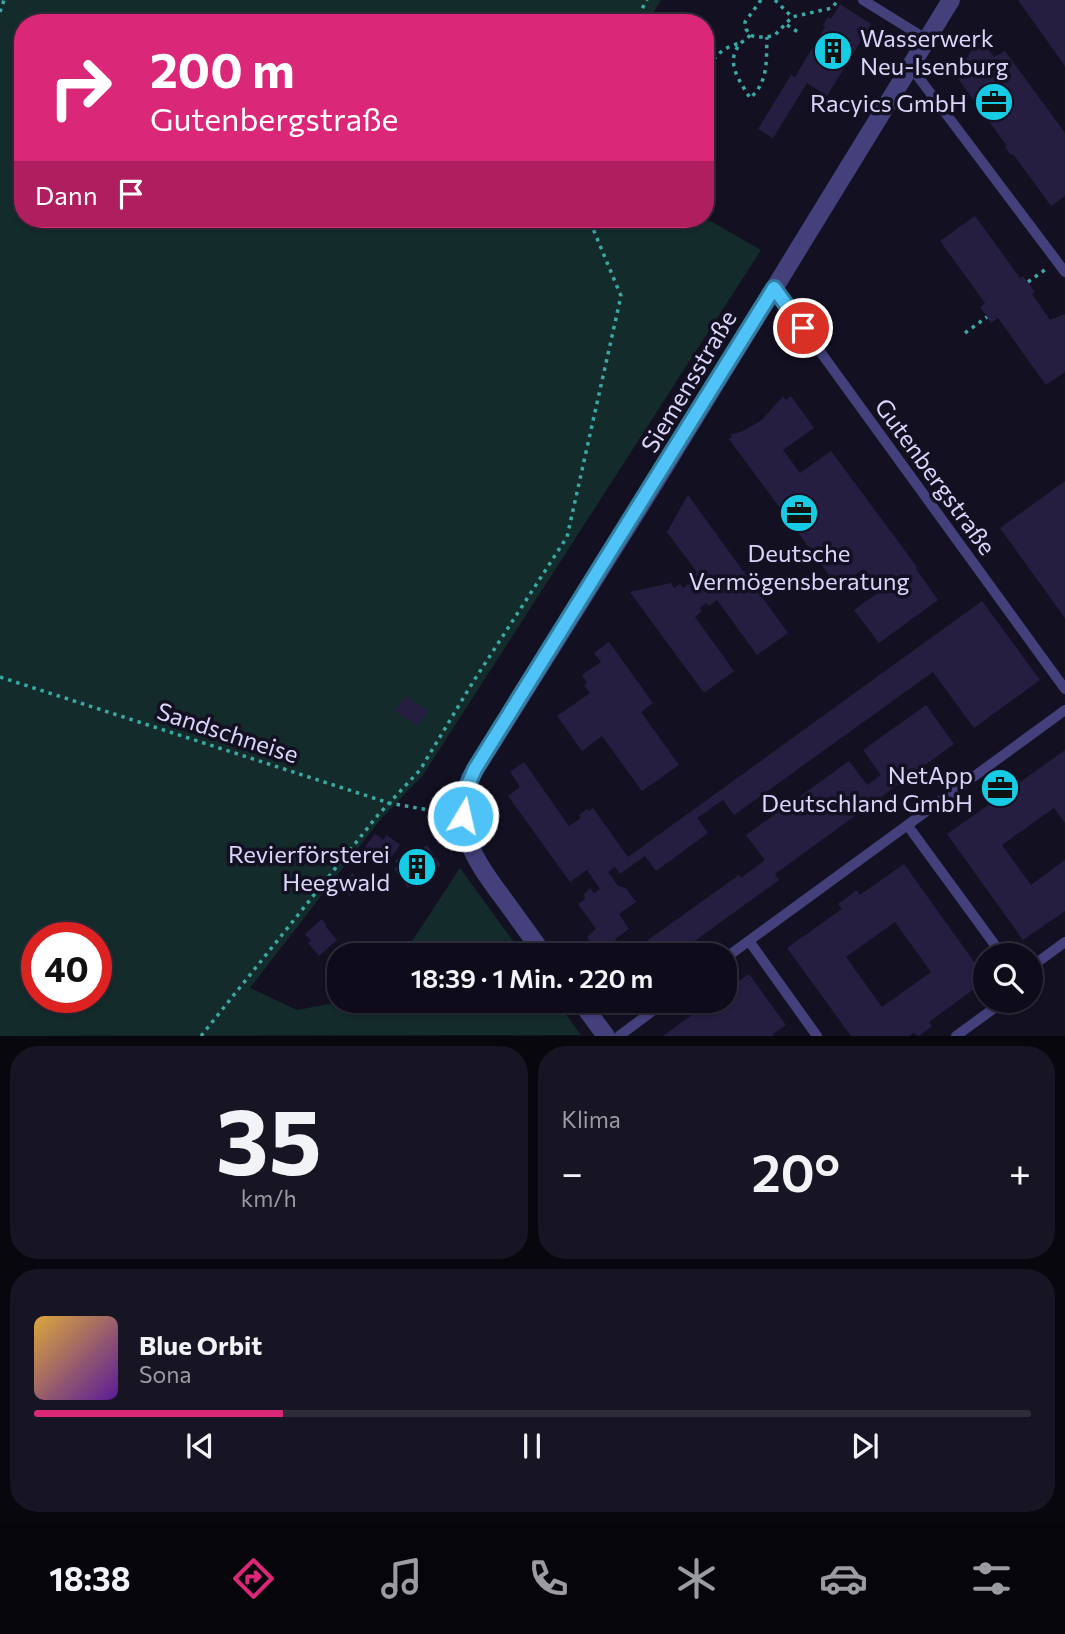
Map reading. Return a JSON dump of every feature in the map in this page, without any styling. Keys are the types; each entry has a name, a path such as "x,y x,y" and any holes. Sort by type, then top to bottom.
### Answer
{"street":[{"name":"Siemensstraße","path":"536,943 476,861 465,827 463,807 467,787 493,739 951,0"},
{"path":"589,1013 606,1035"}],"lane":[{"path":"863,0 926,39"},
{"path":"910,66 1065,272"},
{"name":"Gutenbergstraße","path":"774,288 1065,689"},
{"path":"737,949 1065,710"},
{"path":"908,826 994,943"},
{"path":"748,941 817,1035"},
{"path":"1043,958 1065,942"},
{"path":"619,1035 649,1013"},
{"path":"956,1035 987,1013"}],"path":[{"path":"0,12 4,0"},
{"path":"750,35 745,23 761,0"},
{"path":"775,0 792,17"},
{"path":"714,60 728,46 740,43 750,35 767,37 787,25 792,17 832,8 838,0"},
{"path":"787,25 801,34"},
{"path":"740,43 733,61 736,78 750,98 767,73 767,37"},
{"path":"201,1035 388,803 420,769 567,537 621,296 593,228"},
{"path":"1028,282 1056,261"},
{"path":"965,333 987,317"},
{"name":"Sandschneise","path":"0,677 388,803 446,813"}],"green space":[{"path":"0,0 661,0 652,14 14,14 14,228 714,228 714,223 761,250 423,775 380,820 250,988 297,1010 327,1004 327,1013 565,1013 581,1035 0,1036"},
{"path":"460,868 514,943 411,943"}],"building":[{"path":"1018,0 1065,0 1065,66"},
{"name":"Wasserwerk Neu-Isenburg","path":"840,4 871,24 827,96 807,83 773,138 758,129 791,75 795,77 825,27 823,25 828,17 831,19"},
{"path":"977,41 984,43 994,57 1005,51 1065,133 1065,196 1051,206 1005,147 1007,146 956,76"},
{"path":"975,216 1020,278 1023,276 1035,292 1032,294 1050,320 1065,314 1065,372 1046,385 998,318 991,323 980,307 985,303 940,241"},
{"path":"783,396 786,400 791,396 814,428 783,450 800,473 831,451 917,567 938,600 879,643 854,610 879,592 863,569 838,587 729,439 732,437 730,435 762,420"},
{"path":"1065,481 1065,618 1000,528"},
{"path":"688,495 788,633 757,655 717,600 709,606 706,603 695,617 734,671 704,693 630,592 671,583 674,588 680,584 683,588 690,583 688,579 697,572 667,532"},
{"path":"982,601 1040,680 974,728 933,672 734,815 723,800 697,818 708,833 656,871 645,856 620,874 615,867 608,872 618,886 626,888 636,902 619,914 629,929 615,939 616,943 591,943 587,937 596,929 578,904 585,899 584,894 590,888 594,893 600,889 587,870 570,882 508,796 519,788 510,772 524,762 569,826 581,818 579,815 587,809 589,811 593,808 628,857"},
{"path":"609,642 653,703 641,712 679,765 642,791 602,736 582,751 557,716 590,693 584,685 587,683 582,675 601,662 594,653"},
{"path":"405,696 428,711 418,726 395,711"},
{"path":"926,705 954,744 775,874 779,880 692,943 650,943 648,940 739,875 741,878 765,860 746,835 849,761 867,785 881,775 863,750"},
{"path":"1065,750 1065,823 1054,808 1002,845 1031,885 1065,860 1065,911 1023,940 947,834 1004,794 1000,788 1015,778 1019,783"},
{"path":"375,834 383,840 387,835 400,845 386,864 365,847"},
{"name":"Revierförsterei Heegwald","path":"427,845 441,865 408,888 394,869 399,865 395,861 412,849 415,853"},
{"path":"904,864 973,960 973,990 929,1022 932,1026 919,1036 913,1033 910,1036 851,1036 787,948 842,909 838,904 857,890 860,895","holes":["895,922 931,972 882,1007 846,957"]},
{"path":"352,873 362,881 350,896 340,888"},
{"path":"322,919 337,940 327,943 327,949 319,956 308,943 311,941 305,934"},
{"path":"749,974 786,1025 773,1034 774,1036 663,1036 695,1013 737,1013 737,982"}],"place":[{"name":"Wasserwerk Neu-Isenburg","path":"833,51"},
{"name":"Racyics GmbH","path":"994,102"},
{"name":"Deutsche Vermögensberatung","path":"799,513"},
{"name":"NetApp Deutschland GmbH","path":"1000,788"},
{"name":"Revierförsterei Heegwald","path":"417,867"}],"route":[{"path":"463,816 464,798 475,769 774,288 803,328"}]}
